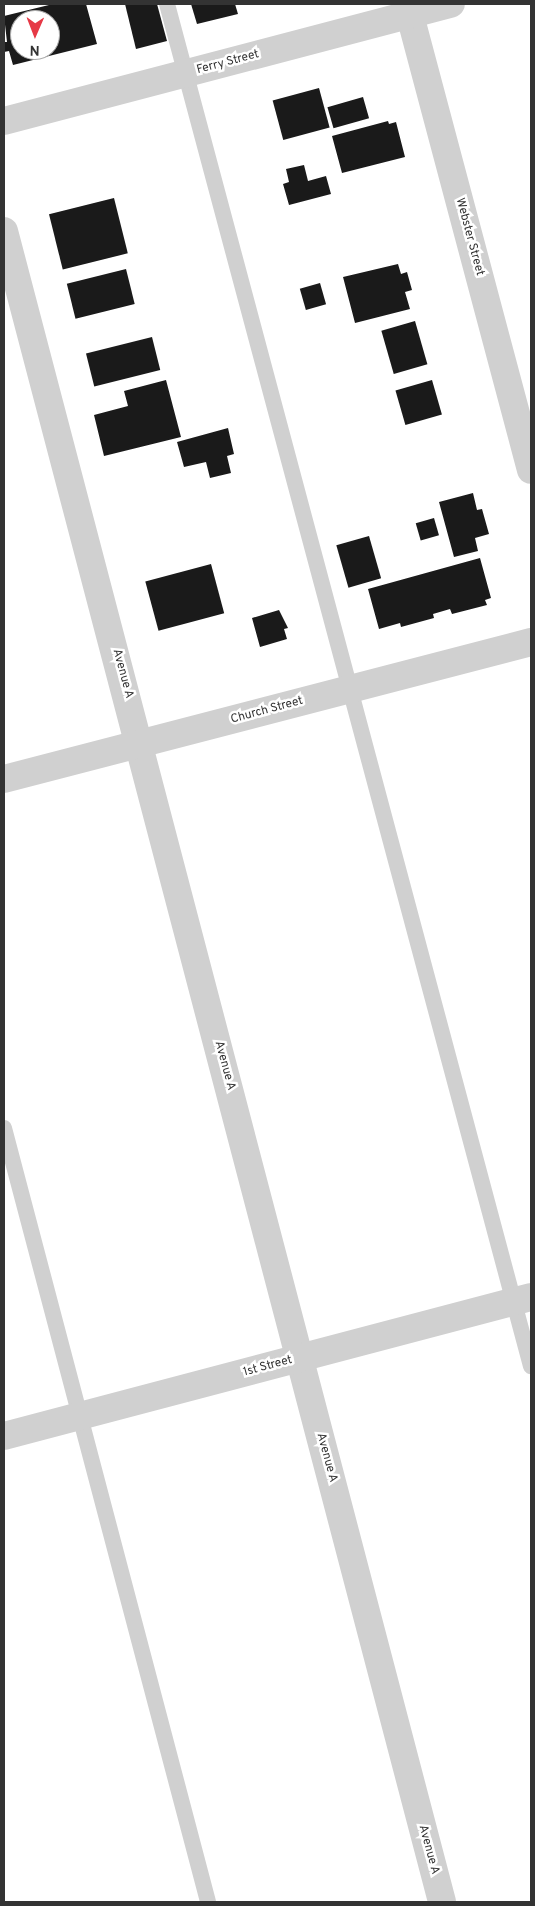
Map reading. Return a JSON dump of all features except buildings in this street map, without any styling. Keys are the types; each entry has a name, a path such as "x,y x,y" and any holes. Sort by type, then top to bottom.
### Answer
{"street":[{"name":"Ferry Street","path":"4,121 185,74 409,9 451,4"},
{"name":"Webster Street","path":"409,9 531,470"},
{"name":"Avenue A","path":"4,231 141,744 442,1902"},
{"name":"Church Street","path":"4,779 531,642"},
{"name":"1st Street","path":"4,1436 523,1299"}],"lane":[{"path":"167,4 350,689 523,1299 531,1366"},
{"path":"4,1128 208,1902"}]}
